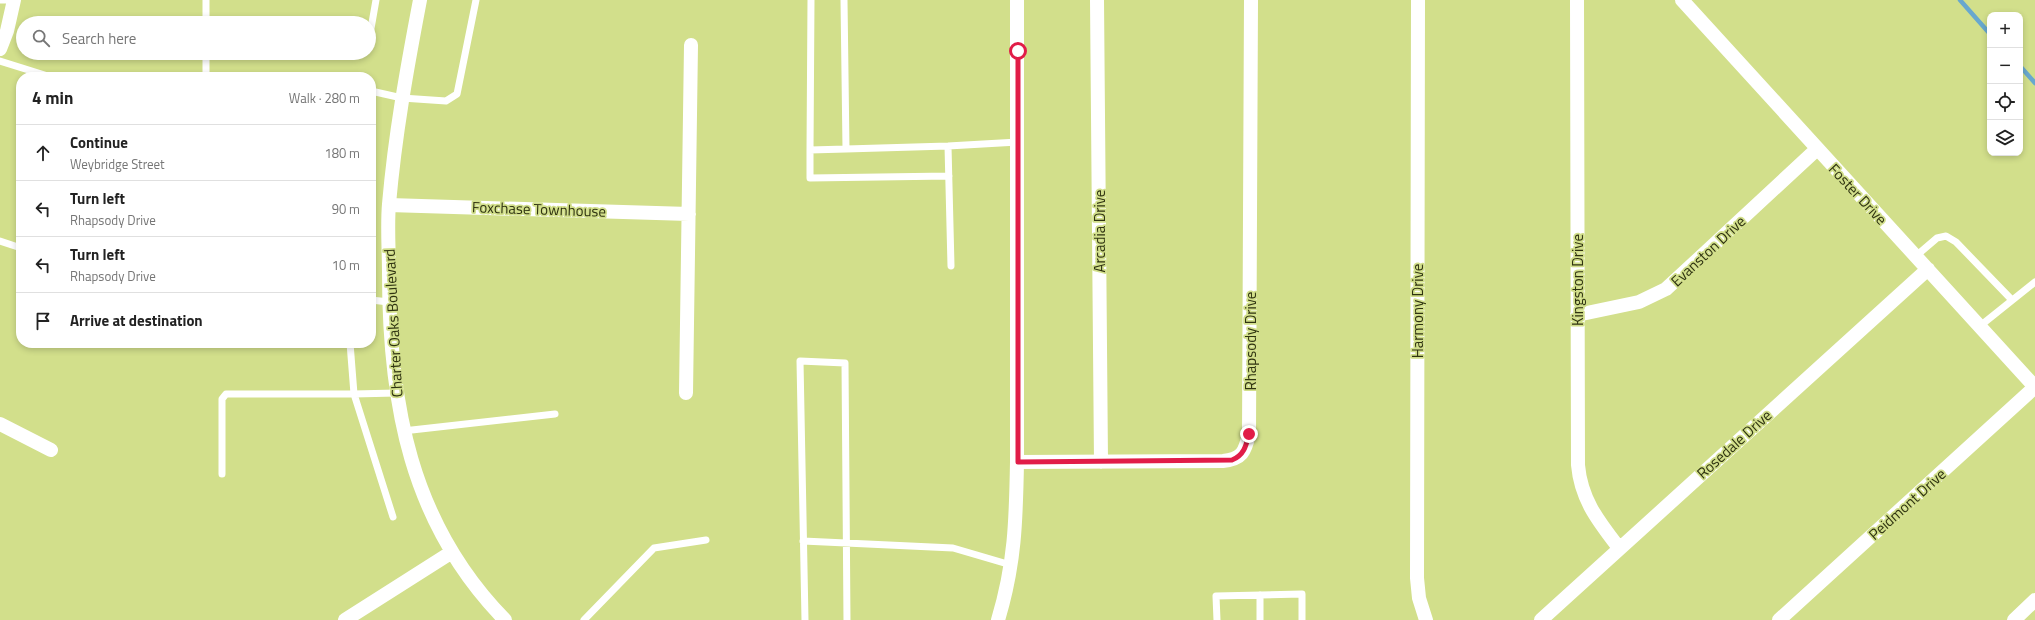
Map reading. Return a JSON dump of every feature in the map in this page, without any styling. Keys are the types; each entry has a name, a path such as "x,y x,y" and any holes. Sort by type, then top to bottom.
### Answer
{"street":[{"path":"0,49 7,32 14,0"},
{"name":"Charter Oaks Boulevard","path":"420,0 402,98 389,205 389,302 396,394 403,431 420,488 452,552 473,582 505,620"},
{"path":"998,620 1012,565 1016,536 1018,462 1017,0"},
{"name":"Arcadia Drive","path":"1097,0 1101,462"},
{"name":"Rhapsody Drive","path":"1018,462 1232,460 1242,454 1246,448 1249,434 1251,0"},
{"name":"Harmony Drive","path":"1418,0 1416,578 1419,598 1426,620"},
{"name":"Kingston Drive","path":"1577,0 1577,315 1579,480 1587,504 1619,548"},
{"name":"Foster Drive","path":"1682,0 2035,387"},
{"path":"686,393 692,45"},
{"name":"Evanston Drive","path":"1577,315 1639,302 1666,289 1817,149"},
{"name":"Foxchase Townhouse","path":"389,205 689,214"},
{"name":"Rosedale Drive","path":"1541,620 1928,269"},
{"name":"Peidmont Drive","path":"1779,620 2035,387"},
{"path":"0,424 51,450"},
{"path":"345,620 452,552"},
{"path":"2014,620 2035,600"}],"lane":[{"path":"1,0 14,0"},
{"path":"206,0 206,16"},
{"path":"373,16 376,0"},
{"path":"376,92 402,98 446,101 457,94 476,0"},
{"path":"811,0 810,178 949,176"},
{"path":"844,0 846,149"},
{"path":"206,60 206,72"},
{"path":"0,61 35,72"},
{"path":"810,150 948,146 1018,142"},
{"path":"948,146 951,266"},
{"path":"1916,256 1937,238 1946,236 1956,242 2012,300"},
{"path":"0,241 16,246"},
{"path":"1980,326 2035,282"},
{"path":"376,301 389,302"},
{"path":"350,348 354,394 393,517"},
{"path":"805,620 800,362 845,363 847,620"},
{"path":"222,474 222,399 226,394 396,394"},
{"path":"403,431 555,414"},
{"path":"584,620 654,548 706,540"},
{"path":"803,541 953,548 1012,565"},
{"path":"1217,620 1216,596 1302,594 1302,620"},
{"path":"1260,595 1260,620"}],"waterway":[{"path":"1960,0 1987,31"},
{"path":"2023,69 2035,83"}],"route":[{"path":"1018,51 1018,462 1232,460 1242,454 1246,448 1249,434"}]}
